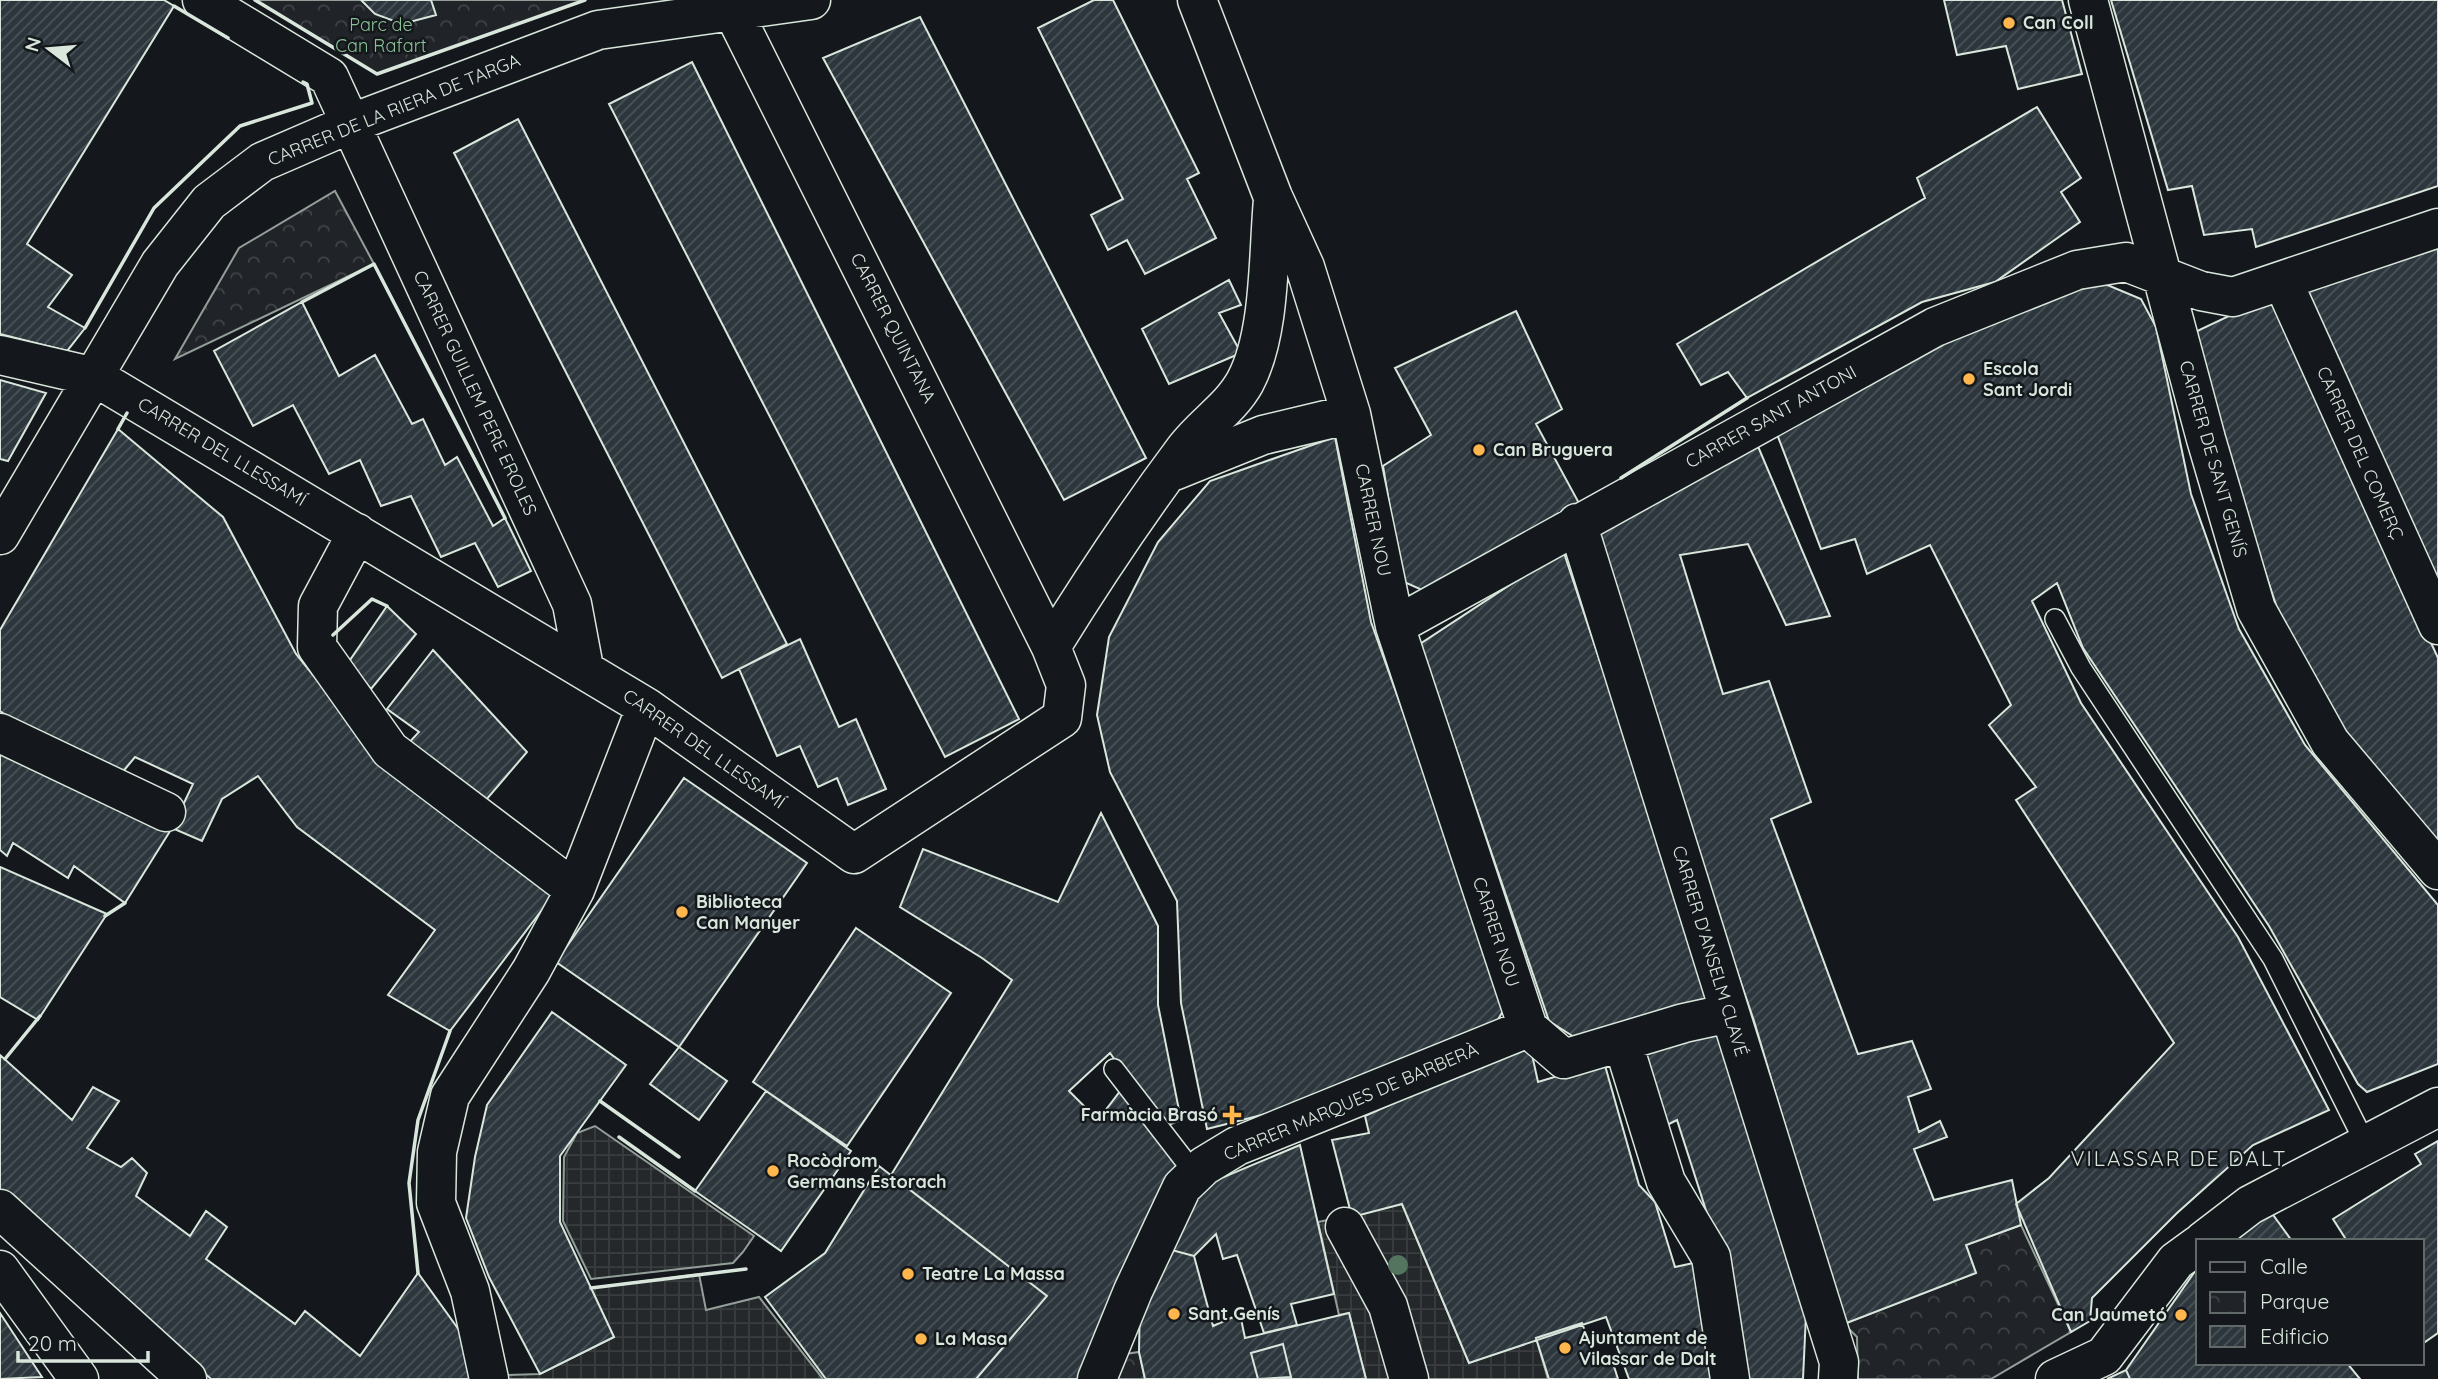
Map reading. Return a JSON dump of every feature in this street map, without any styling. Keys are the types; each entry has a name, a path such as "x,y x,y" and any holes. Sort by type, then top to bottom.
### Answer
{"street":[{"name":"CARRER GUILLEM PERE EROLES","path":"202,0 330,77 572,604 584,668"},
{"name":"CARRER DE LA RIERA DE TARGA","path":"0,535 160,264 209,202 262,162 352,123 598,30 811,0"},
{"name":"CARRER NOU","path":"1197,0 1273,197 1305,267 1351,414 1395,626 1528,1028"},
{"name":"CARRER DE SANT GENÍS","path":"2088,0 2256,610 2330,742 2438,870"},
{"name":"CARRER QUINTANA","path":"733,10 1051,647"},
{"path":"1051,647 1104,562 1167,473 1188,445 1218,418 1245,381 1261,334 1273,197"},
{"name":"CARRER SANT ANTONI","path":"1395,626 1935,327 2077,270 2126,262 2201,291 2233,297 2438,228"},
{"name":"CARRER DEL COMERÇ","path":"2283,282 2438,625"},
{"name":"CARRER DEL LLESSAMÍ","path":"0,355 95,377 584,668 646,707 854,854 1062,718 1066,685 1051,647"},
{"path":"1167,473 1263,435 1351,414"},
{"name":"CARRER D'ANSELM CLAVÉ","path":"1577,523 1839,1362 1838,1379"},
{"path":"357,533 318,606 317,647 390,750 575,890"},
{"path":"489,1379 470,1291 436,1203 437,1152 450,1096 531,971 575,890 646,707"},
{"path":"0,733 166,812"},
{"path":"1528,1028 1564,1059 1684,1023 1730,1013"},
{"name":"CARRER MARQUES DE BARBERÀ","path":"1097,1379 1133,1291 1182,1187 1195,1174 1237,1146 1528,1028"},
{"path":"1623,1043 1665,1182 1711,1257 1730,1379"},
{"path":"2206,1239 2250,1205 2438,1107"},
{"path":"0,1209 187,1379"},
{"path":"1345,1227 1388,1306 1409,1379"},
{"path":"2055,1379 2104,1356 2176,1261 2196,1246"},
{"path":"0,1270 79,1379"}],"lane":[{"path":"2056,619 2081,668 2273,959 2366,1145"},
{"path":"1114,1069 1195,1174"}],"green space":[{"name":"Parc de Can Rafart","path":"255,0 585,0 377,74"},
{"path":"335,191 374,264 175,359 239,248"},
{"path":"2021,1225 2071,1332 1991,1379 1858,1379 1857,1337 1844,1324 1976,1273 1966,1245"},
{"path":"1139,1352 1145,1379 1110,1379 1119,1355"}],"shaded area":[{"path":"595,1126 754,1236 733,1263 591,1279 563,1221 564,1157 577,1133"},
{"path":"1402,1204 1469,1363 1536,1338 1548,1379 1366,1379 1349,1313 1339,1315 1318,1222"},
{"path":"699,1274 706,1310 759,1297 823,1379 508,1379 508,1375 540,1374 614,1337 591,1288"}],"building":[{"path":"0,0 164,0 174,6 27,244 72,275 48,307 85,328 67,351 0,334"},
{"path":"361,0 431,0 436,15 402,24 375,14"},
{"path":"1094,0 1113,0 1199,173 1187,179 1216,238 1145,274 1127,240 1108,250 1091,215 1123,199 1038,28"},
{"name":"Can Coll","path":"1944,0 2062,0 2082,74 2018,89 2006,46 1957,55"},
{"path":"2111,0 2438,0 2438,186 2256,247 2252,229 2204,235 2192,186 2168,190"},
{"path":"920,17 1146,458 1064,500 823,58"},
{"path":"692,62 1019,719 945,757 609,104"},
{"path":"2037,107 2081,178 2061,192 2080,222 1995,282 1922,302 1747,398 1728,372 1701,385 1677,344 1925,198 1917,178"},
{"path":"518,119 787,644 722,678 454,153"},
{"path":"2438,241 2438,587 2303,288"},
{"path":"1229,280 1241,305 1219,313 1241,353 1169,384 1142,329"},
{"path":"2105,284 2141,299 2156,327 2191,494 2239,629 2305,745 2438,905 2438,1064 2367,1092 2358,1084 2269,926 2083,648 2057,583 2032,601 2081,703 2238,937 2329,1110 2253,1145 2177,1213 2092,1298 2090,1321 2071,1332 2016,1204 2049,1178 2174,1043 2016,800 2036,787 1989,725 2011,705 1930,545 1867,574 1855,539 1821,549 1775,429 1954,329 2052,294"},
{"path":"2271,296 2438,658 2438,846 2334,720 2285,632 2230,466 2195,332"},
{"path":"302,302 339,376 375,355 412,424 423,419 445,465 457,457 493,526 505,518 531,571 498,587 475,543 441,557 411,496 381,506 360,460 329,474 293,405 253,426 214,351"},
{"name":"Can Bruguera","path":"1516,311 1562,409 1536,424 1580,505 1422,590 1402,581 1383,466 1431,435 1395,368"},
{"path":"0,380 46,393 8,461 0,459"},
{"path":"118,429 223,517 296,654 393,774 557,890 450,1031 388,995 435,930 297,827 258,776 222,799 202,841 172,828 193,784 135,757 121,774 26,729 0,711 0,630"},
{"path":"1335,437 1371,622 1507,1004 1496,1023 1293,1107 1207,1129 1181,1003 1177,901 1110,772 1097,715 1109,637 1158,542 1210,481"},
{"path":"1754,437 1830,616 1786,625 1748,544 1680,555 1723,694 1769,681 1811,802 1771,819 1858,1054 1912,1041 1931,1089 1908,1097 1919,1132 1940,1121 1947,1137 1914,1149 1934,1200 2012,1180 2021,1225 1966,1245 1976,1273 1844,1324 1754,1021 1589,537"},
{"path":"1563,550 1714,1004 1582,1042 1549,1021 1420,644"},
{"path":"387,606 416,634 371,689 348,663"},
{"path":"800,639 839,727 856,719 886,789 848,805 837,778 818,787 800,746 777,756 739,669"},
{"path":"433,650 527,752 486,800 404,748 419,732 387,709"},
{"path":"0,750 172,828 125,903 74,866 68,878 13,843 7,856 0,850"},
{"name":"Biblioteca Can Manyer","path":"684,778 807,863 679,1047 556,962"},
{"path":"1101,813 1158,926 1158,1005 1181,1120 1163,1127 1110,1053 1069,1091 1098,1120 1121,1090 1179,1165 1082,1379 976,1379 1047,1296 891,1175 1012,980 900,907 923,849 1058,902"},
{"path":"0,867 107,914 38,1020 0,997"},
{"path":"856,928 951,993 847,1146 753,1082"},
{"path":"552,1012 626,1065 560,1156 560,1222 614,1337 540,1374 489,1277 466,1218 475,1157 487,1105"},
{"path":"1724,1024 1807,1293 1803,1379 1738,1379 1719,1251 1677,1120 1661,1128 1641,1052"},
{"path":"1529,1041 1538,1082 1604,1062 1639,1185 1655,1202 1675,1267 1698,1262 1719,1379 1629,1379 1606,1317 1469,1363 1402,1204 1352,1217 1332,1140 1369,1133 1365,1116"},
{"path":"679,1047 727,1081 699,1120 650,1084"},
{"path":"0,1055 72,1120 93,1087 119,1101 87,1148 121,1167 132,1158 147,1173 136,1196 190,1236 206,1211 227,1227 206,1259 295,1324 305,1311 360,1356 418,1273 459,1330 475,1379 211,1379 0,1191"},
{"name":"Rocòdrom Germans Estorach","path":"766,1091 851,1151 781,1251 695,1191"},
{"path":"2438,1141 2438,1333 2424,1343 2424,1239 2346,1239 2333,1219 2421,1164 2415,1154"},
{"path":"1300,1145 1334,1294 1291,1304 1297,1325 1264,1333 1237,1255 1223,1259 1216,1234 1194,1256 1168,1249 1200,1187"},
{"name":"Teatre La Massa","path":"879,1166 1047,1296 976,1379 826,1379 765,1297 825,1253"},
{"path":"2271,1212 2291,1239 2231,1239"},
{"name":"Sant Genís","path":"1168,1249 1194,1256 1213,1326 1240,1314 1245,1338 1349,1313 1366,1379 1145,1379 1139,1352 1140,1297"},
{"name":"Can Jaumetó","path":"2196,1270 2196,1365 2349,1365 2360,1379 2130,1379 2126,1370"},
{"path":"0,1313 42,1377 0,1379"},
{"name":"Ajuntament de Vilassar de Dalt","path":"1582,1323 1596,1361 1611,1357 1618,1379 1549,1379 1536,1338"},
{"path":"1283,1344 1291,1377 1258,1379 1251,1353"},
{"path":"2126,1370 2130,1379 2107,1379"}],"wall":[{"path":"255,0 377,74 585,0"},
{"path":"174,6 228,38"},
{"path":"85,328 154,208 240,126 312,103 307,84 303,82"},
{"path":"302,302 374,264 505,518"},
{"path":"1621,478 1747,398"},
{"path":"118,429 127,413"},
{"path":"333,635 372,599 387,606"},
{"path":"105,916 125,903"},
{"path":"5,1059 40,1016"},
{"path":"418,1273 409,1183 418,1120 450,1031"},
{"path":"600,1101 679,1157"},
{"path":"619,1137 695,1191"},
{"path":"591,1288 746,1269"}],"place":[{"name":"Can Coll","path":"2009,23"},
{"name":"Escola Sant Jordi","path":"1969,379"},
{"name":"Can Bruguera","path":"1479,450"},
{"name":"Biblioteca Can Manyer","path":"682,912"},
{"name":"Farmàcia Brasó","path":"1232,1115"},
{"name":"Rocòdrom Germans Estorach","path":"773,1171"},
{"name":"Teatre La Massa","path":"908,1274"},
{"name":"Sant Genís","path":"1174,1314"},
{"name":"Can Jaumetó","path":"2181,1315"},
{"name":"La Masa","path":"921,1339"},
{"name":"Ajuntament de Vilassar de Dalt","path":"1565,1348"}],"district":[{"name":"VILASSAR DE DALT","path":"2179,1159"}]}
